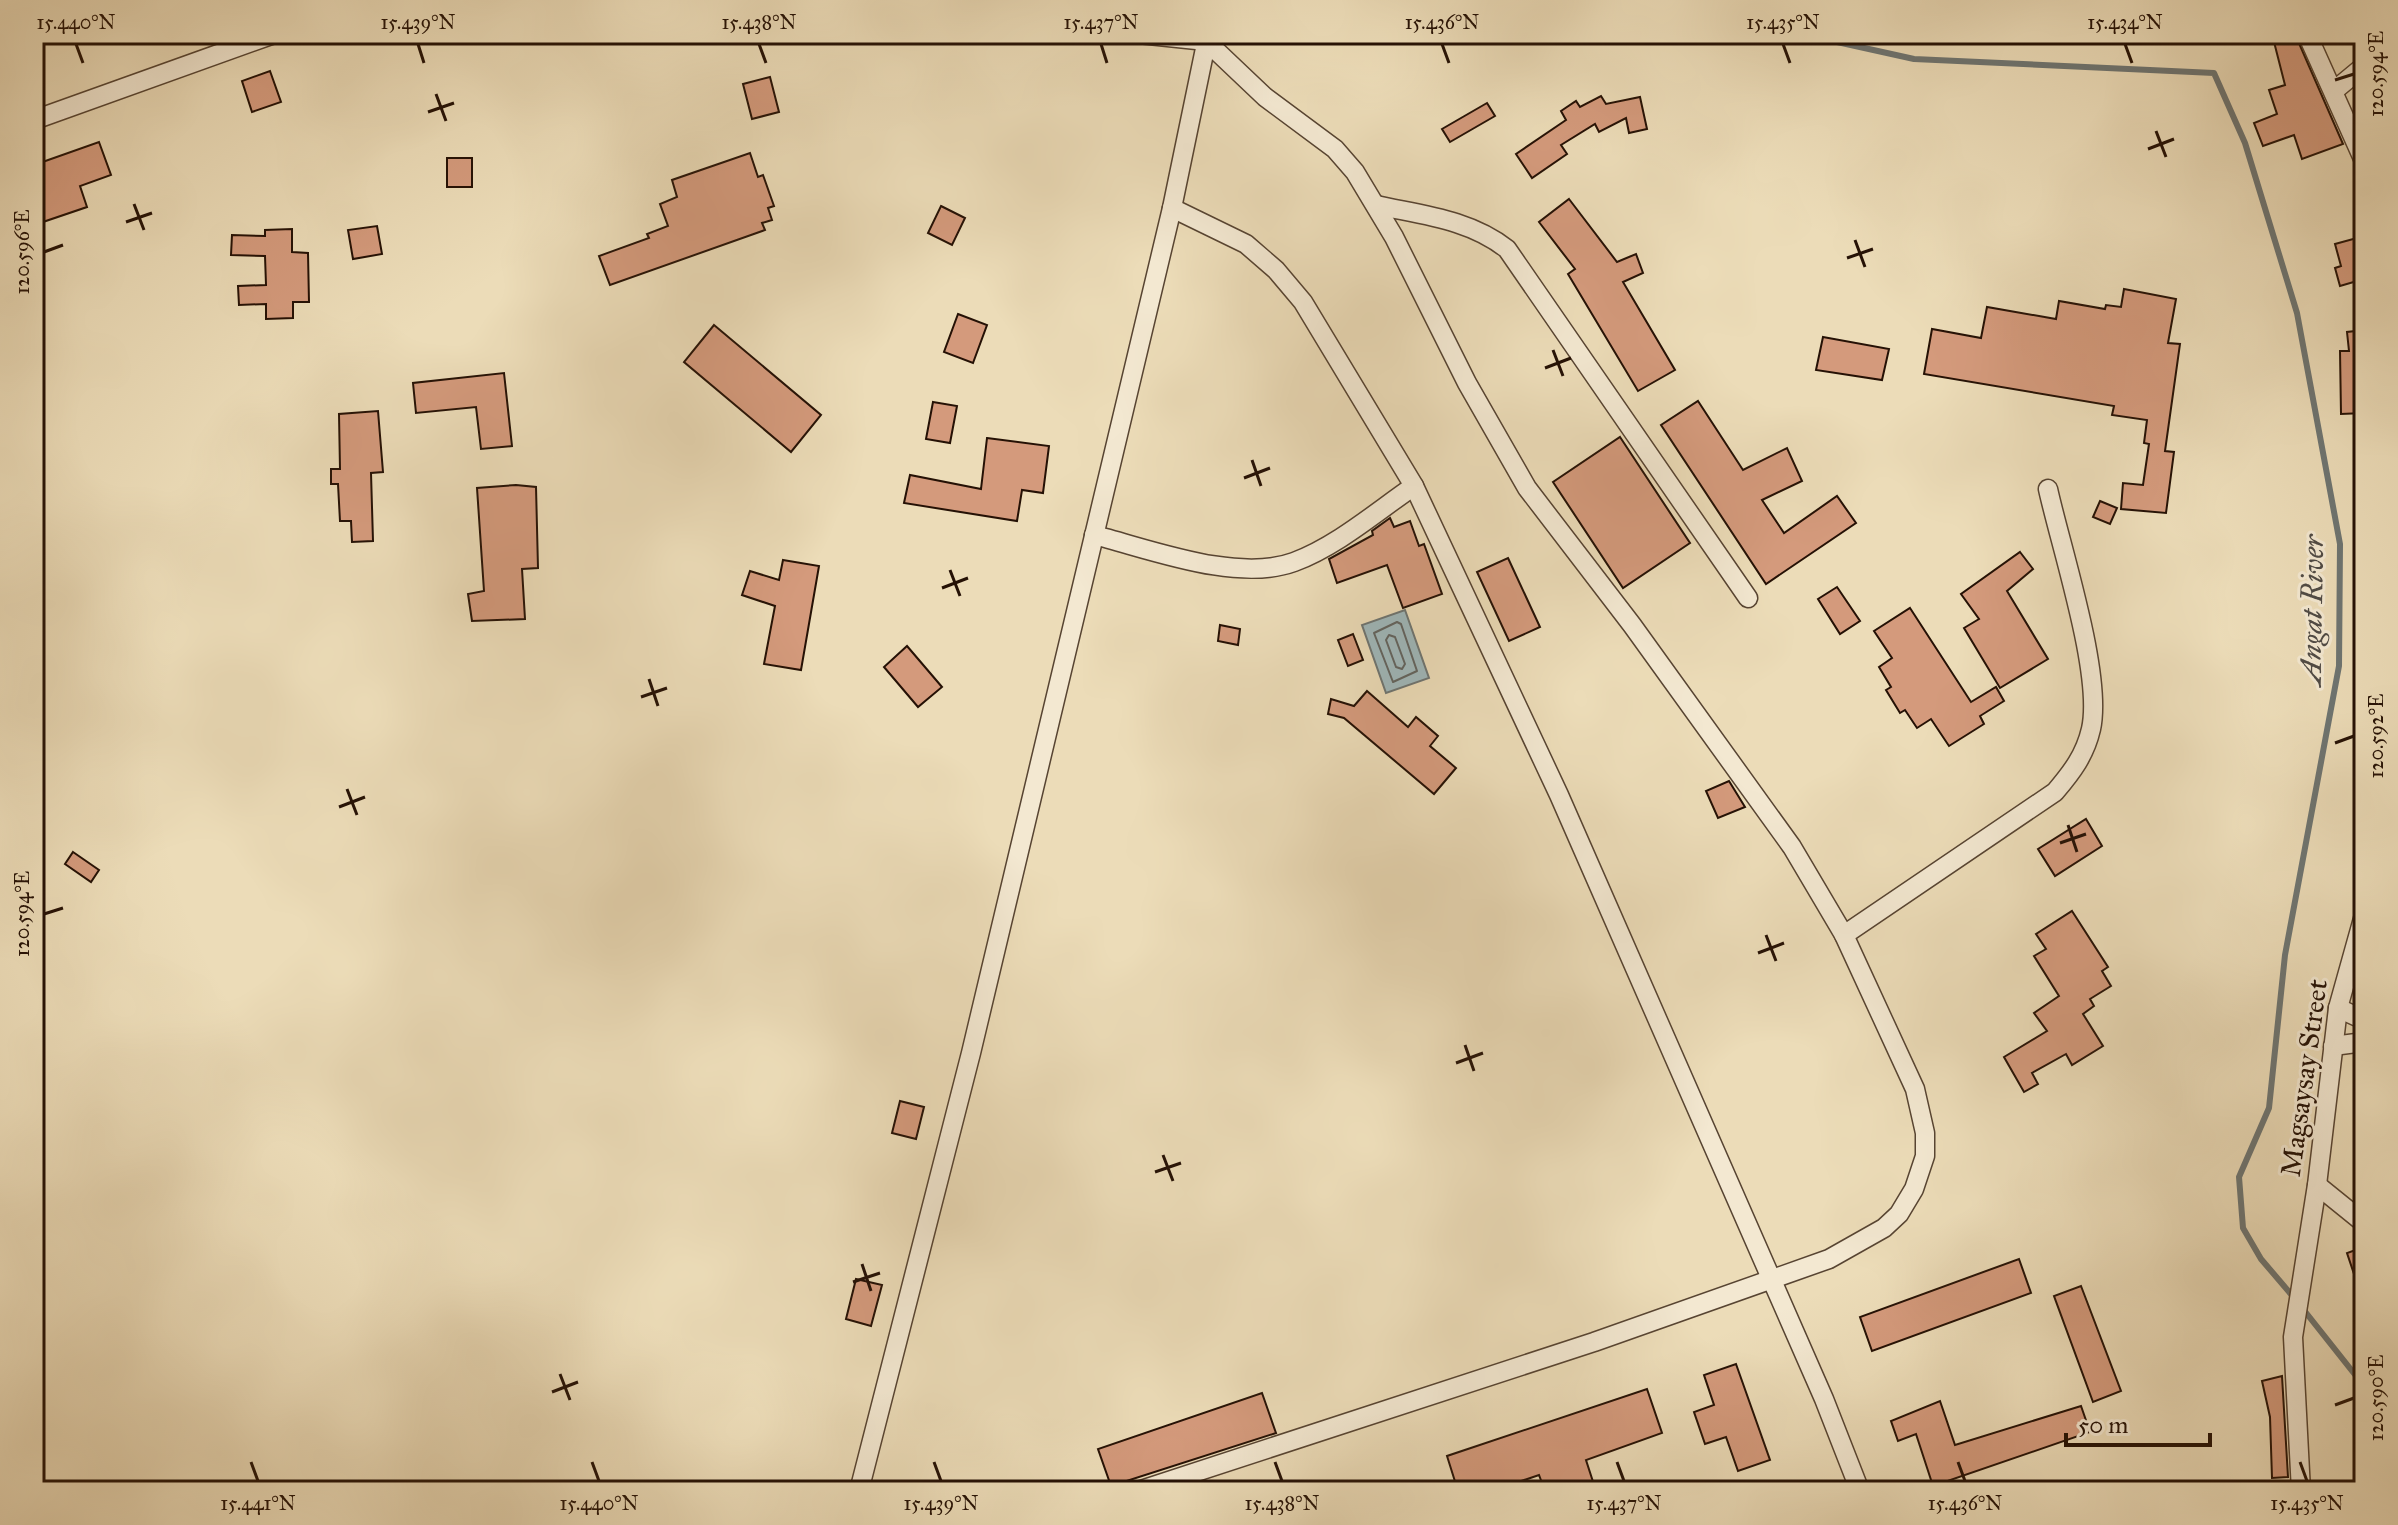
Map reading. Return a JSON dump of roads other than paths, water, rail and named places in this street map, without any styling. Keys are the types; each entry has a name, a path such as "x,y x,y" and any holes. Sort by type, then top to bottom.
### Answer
{"street":[{"path":"34,120 274,34"},
{"path":"1138,1491 1594,1342 1829,1259 1884,1228 1899,1214 1914,1189 1925,1156 1925,1133 1915,1089 1844,935 1792,847 1632,625 1527,488 1467,383 1376,205 1355,172 1335,149 1265,97 1207,38 1139,34"},
{"path":"2307,34 2335,90 2364,161"},
{"path":"859,1491 971,1053 1172,208 1207,38"},
{"path":"2335,90 2364,66"},
{"path":"1376,205 1462,224 1487,233 1507,249 1748,598"},
{"path":"1172,208 1246,244 1276,270 1303,302 1414,486 1559,795 1824,1399 1860,1491"},
{"path":"1094,535 1204,562 1261,568 1292,563 1327,545 1414,486"},
{"path":"1844,935 2055,792 2080,762 2091,728 2094,688 2048,489"},
{"name":"Magsaysay Street","path":"2301,1491 2293,1337 2317,1185 2338,1008 2364,915"},
{"path":"2338,1008 2364,1020"},
{"path":"2333,1046 2364,1042"},
{"path":"2317,1185 2364,1223"}],"water":[{"path":"1405,610 1429,678 1386,693 1362,625"}],"waterway":[{"name":"Angat River","path":"34,36 38,34"},
{"name":"Angat River","path":"1801,34 1914,59 2214,73 2245,143 2297,313 2340,544 2339,666 2285,955 2269,1108 2239,1177 2243,1228 2261,1259 2296,1300"},
{"name":"Angat River","path":"2303,1309 2364,1386"}]}
